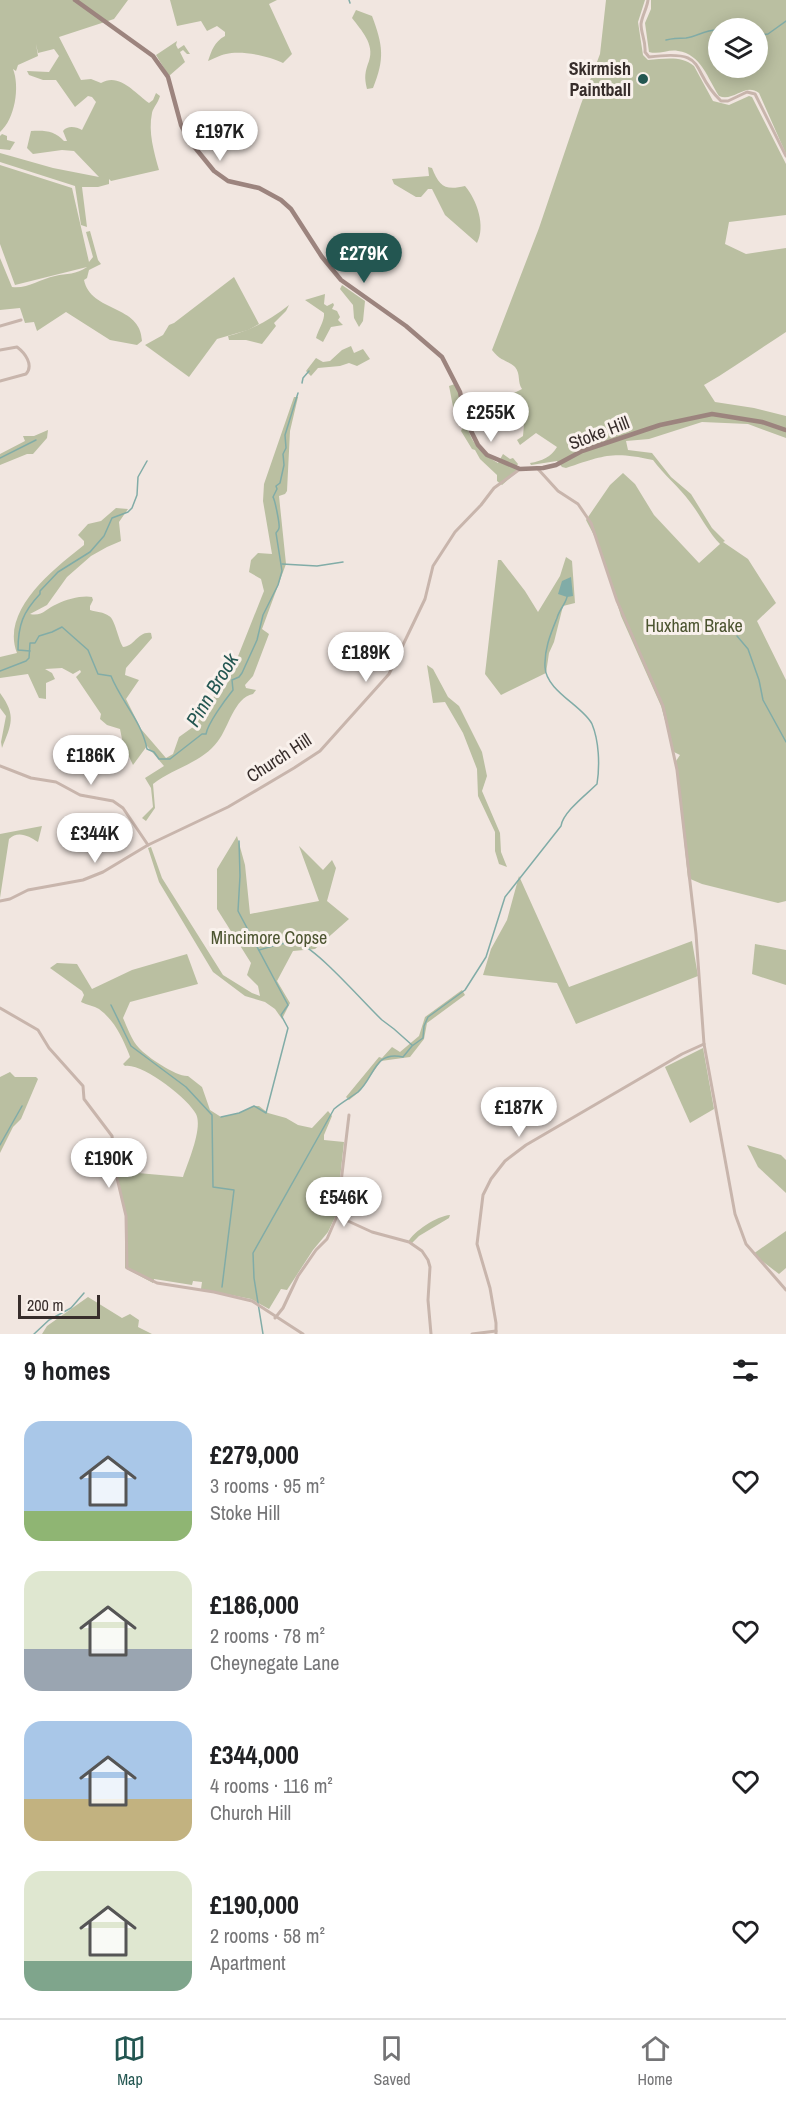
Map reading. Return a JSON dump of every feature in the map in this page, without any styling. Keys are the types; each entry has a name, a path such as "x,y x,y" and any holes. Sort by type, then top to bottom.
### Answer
{"street":[{"name":"Stoke Hill","path":"75,0 153,56 168,77 181,125 188,139 214,171 228,181 259,188 272,193 281,200 291,209 322,258 340,280 406,326 434,349 457,385 465,416 478,445 487,455 520,469 543,470 582,451 660,425 712,414 762,422 786,430"},
{"path":"648,0 647,10 641,22 646,42 645,52 650,57 672,54 687,57 697,63 715,95 721,101 728,101 747,92 755,94 786,156"},
{"path":"0,326 21,320"},
{"path":"0,350 17,347 30,365 26,374 0,381"},
{"name":"Church Hill","path":"0,901 28,890 83,880 104,872 148,845 228,807 320,751 389,674 424,599 433,566 455,531 494,488 520,469"},
{"path":"543,470 558,491 578,504 591,523 617,601 663,705 676,770 696,934 704,1044 738,1224 746,1244 786,1290"},
{"path":"0,766 31,778 56,782 80,795 113,801 123,808 148,845"},
{"path":"0,1008 38,1030 49,1048 82,1086 84,1099 112,1136 117,1178 126,1216 127,1268 157,1283 252,1301 303,1334"},
{"path":"472,1334 496,1332 490,1288 477,1244 483,1195 490,1179 505,1161 526,1146 682,1054 704,1044"},
{"path":"276,1318 298,1276 316,1250 327,1239 338,1216 349,1114"},
{"path":"338,1216 372,1232 410,1242 422,1251 430,1268 428,1300 431,1334"}],"green space":[{"path":"0,0 128,0 114,19 59,37 81,80 91,79 101,83 108,80 120,82 149,103 156,93 160,96 151,120 152,142 159,170 111,181 109,179 109,184 98,187 82,187 87,227 81,225 75,186 0,162 0,153 53,168 99,177 74,151 62,150 33,154 27,148 31,131 49,132 67,141 63,131 70,127 82,130 96,102 88,96 75,107 56,80 43,80 29,75 27,71 49,72 59,56 54,49 38,53 36,44 38,56 18,65 16,71 13,69 16,85 15,102 9,119 0,132"},
{"path":"170,0 277,0 269,4 292,54 283,63 247,53 232,53 208,61 218,41 225,36 225,32 217,26 207,31 201,21 177,26"},
{"name":"Huxham Brake","path":"606,0 645,0 638,22 643,55 648,60 672,58 684,60 694,66 713,101 729,105 749,96 752,97 786,164 786,215 729,222 725,244 746,254 786,248 786,332 704,385 715,402 786,416 786,438 748,424 702,422 649,439 626,441 628,450 652,453 671,477 691,494 712,528 725,541 723,542 748,559 776,603 757,621 786,680 786,901 778,903 702,884 688,878 676,761 680,755 674,752 661,706 621,616 599,545 586,520 610,485 623,473 635,484 654,515 699,563 720,544 694,507 653,460 618,455 600,457 566,468 557,461 531,465 530,463 549,456 557,447 536,433 520,445 517,440 523,436 525,412 483,408 482,405 496,402 522,389 515,367 498,357 492,350 539,228 600,54"},
{"path":"651,0 786,0 786,154 759,93 749,90 730,97 719,96 709,78 768,78 768,18 708,18 708,77 698,62 686,53 649,52 645,23 651,9"},
{"path":"356,10 372,16 380,44 381,60 373,88 367,89 366,85 365,75 370,49 369,43 352,18"},
{"path":"177,41 178,49 184,45 190,54 183,50 180,52 185,62 169,76 156,55"},
{"path":"2,134 7,136 7,140 15,142 10,150 0,149"},
{"path":"0,165 72,188 89,262 93,257 86,232 90,231 101,264 89,270 84,280 88,291 105,304 134,320 140,329 142,341 137,345 110,340 66,312 37,331 34,322 25,323 20,308 0,310 0,258 12,287 75,273 87,267 15,285 0,244"},
{"path":"428,167 432,168 437,179 444,186 452,188 465,186 469,192 479,213 481,229 477,243 445,215 432,189 428,189 421,197 416,197 394,184 392,179 429,176"},
{"path":"234,277 259,324 248,330 217,339 189,377 145,345 163,335 169,325"},
{"path":"342,285 365,301 363,321 359,327 354,318 353,305 340,289"},
{"path":"325,294 324,304 327,306 333,303 332,309 337,311 340,317 338,320 343,325 331,327 323,342 316,338 324,313 305,300"},
{"path":"289,305 274,323 276,326 262,344 246,340 229,340 228,336 260,324"},
{"path":"351,346 354,353 363,349 370,359 357,366 349,363 318,368 311,376 306,371 316,358 323,362 330,361 342,350"},
{"path":"455,384 467,427 477,446 498,463 503,454 510,459 513,458 518,464 516,467 518,471 502,485 497,481 497,475 472,449 461,431 463,427 455,413 449,386"},
{"path":"294,397 298,397 290,431 287,491 279,496 286,564 262,629 269,634 253,676 245,685 246,688 256,690 236,707 222,735 211,749 153,784 155,808 146,821 142,818 153,807 151,788 145,778 164,766 147,746 133,765 123,744 120,729 107,725 100,719 101,714 76,677 81,672 80,670 73,674 62,668 45,669 52,673 55,679 46,683 46,699 39,698 28,674 0,678 0,657 17,653 14,637 16,621 23,606 46,578 84,545 84,541 78,535 88,524 101,521 116,508 128,509 119,522 121,541 91,556 67,577 47,605 30,614 41,613 70,599 92,597 90,610 111,618 123,647 130,645 143,634 151,633 152,638 126,668 125,675 139,680 126,699 141,729 166,758 173,754 179,737 193,727 200,710 227,684 264,591 261,579 249,572 251,560 258,553 272,554 263,501 264,484"},
{"path":"48,430 47,438 33,454 27,454 0,465 0,454 25,441 23,436 34,436"},
{"path":"566,557 572,561 575,603 563,606 549,653 546,673 501,695 485,674 498,560 501,560 525,591 538,612 560,576"},
{"path":"427,665 433,669 448,697 459,706 482,752 487,776 482,791 500,833 501,852 507,867 499,864 495,851 495,832 478,796 477,769 463,733 445,702 433,703"},
{"path":"0,693 9,708 11,720 2,748 6,716 0,708"},
{"path":"42,826 38,842 20,834 9,839 0,898 0,834"},
{"name":"Mincimore Copse","path":"237,836 245,865 250,914 319,901 299,846 323,870 332,860 336,868 327,901 349,919 315,949 293,951 277,981 290,1003 282,1019 275,1009 265,1002 245,996 213,972 159,882 148,848 151,847 162,878 223,975 260,996 258,986 247,975 251,963 217,909 217,869"},
{"path":"519,876 569,987 692,941 698,976 576,1024 557,983 483,975 491,949 507,920"},
{"path":"755,944 786,950 786,985 752,974"},
{"path":"187,954 198,984 130,1002 123,1018 136,1045 162,1066 188,1076 202,1087 210,1110 221,1117 259,1106 268,1113 312,1128 328,1111 332,1116 324,1140 344,1142 336,1215 328,1232 313,1250 287,1290 281,1289 269,1309 251,1299 201,1289 202,1282 193,1281 192,1285 154,1279 153,1283 125,1268 125,1215 115,1171 183,1177 194,1145 198,1120 192,1107 175,1091 153,1075 123,1064 130,1057 114,1024 99,1009 81,1002 84,995 82,991 50,968 57,963 77,964 92,989 132,970"},
{"path":"462,990 465,995 427,1023 424,1039 410,1057 381,1061 359,1092 349,1100 346,1097 379,1057 382,1058 392,1047 400,1052 419,1036 425,1017"},
{"path":"703,1048 714,1109 690,1123 665,1067"},
{"path":"10,1072 15,1077 36,1077 38,1079 21,1119 13,1127 0,1153 0,1077"},
{"path":"747,1145 781,1155 786,1160 786,1193 758,1167"},
{"path":"450,1215 449,1218 419,1236 412,1243 408,1242 426,1225"},
{"path":"786,1231 786,1268 779,1274 753,1254"},
{"path":"88,1297 122,1318 130,1314 139,1320 138,1327 152,1334 42,1334 47,1326"}],"water":[{"path":"571,577 573,596 558,594 562,581"}],"waterway":[{"path":"768,34 786,21"},
{"path":"666,40 690,37 708,31"},
{"name":"Pinn Brook","path":"302,383 309,371"},
{"name":"Pinn Brook","path":"0,671 26,661 29,658 30,643 35,643 39,636 62,627 88,650 98,674 111,676 141,730 147,749 154,752 159,759 170,759 202,734 206,734 213,718 233,690 232,680 242,673 257,640 263,615 278,585 282,571 276,533 279,529 279,522 273,497 276,486 280,483 284,465 283,454 286,448 285,435 298,393"},
{"path":"0,458 36,440"},
{"path":"30,651 18,650 20,626 29,607 58,572 90,552 104,536 112,518 132,508 137,495 138,477 147,461"},
{"path":"282,564 317,566 343,562"},
{"path":"263,1334 254,1278 253,1253 334,1109 364,1086 380,1061 386,1057 403,1057 423,1038 424,1026 428,1017 465,990 486,957 505,897 561,826 566,815 597,784 598,753 592,724 552,684 545,667 548,641 567,597"},
{"path":"737,636 748,649 759,680 763,700 786,742"},
{"path":"221,1117 239,1113 254,1106 266,1113 288,1028 281,1015 288,1005 238,911 239,841"},
{"path":"259,950 290,943 308,948 382,1020 412,1045"},
{"path":"111,1005 131,1046 186,1087 212,1115 213,1187 234,1190 222,1287"},
{"path":"0,1145 22,1106"},
{"path":"34,1334 49,1320 71,1308 84,1293"}],"place":[{"name":"Skirmish Paintball","path":"643,79"}]}
